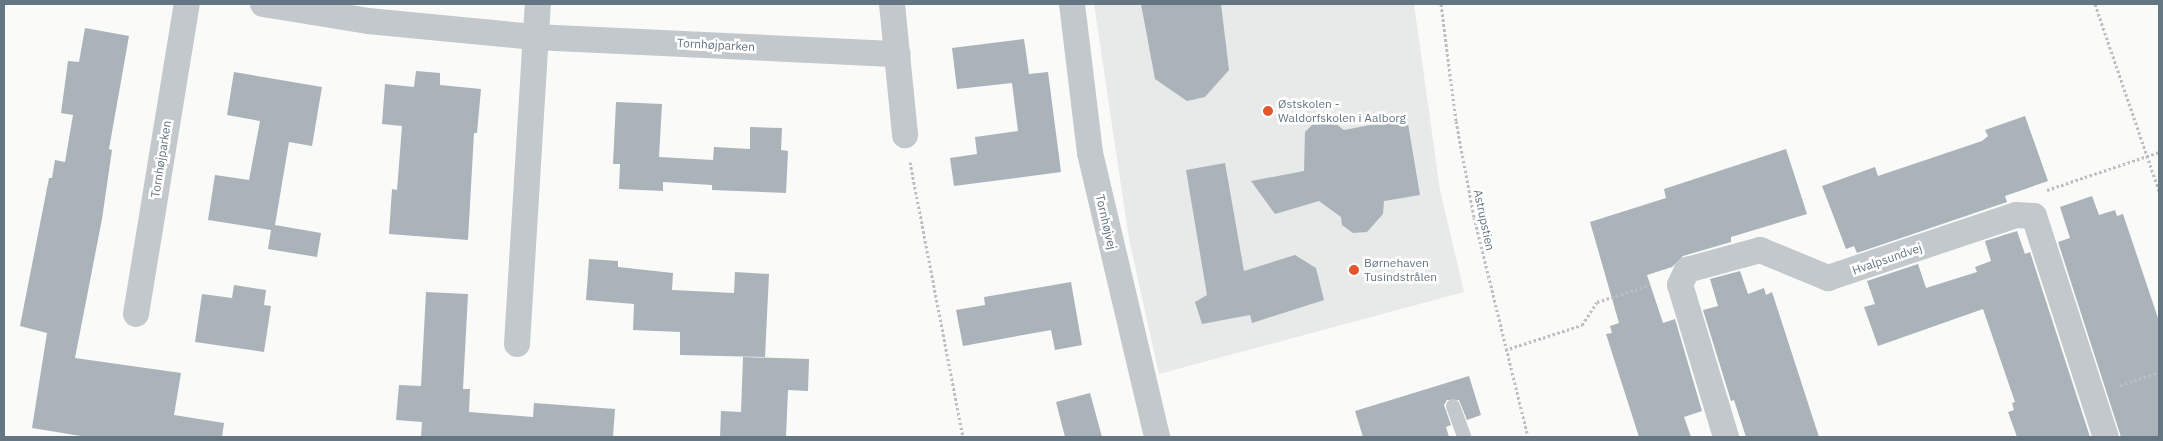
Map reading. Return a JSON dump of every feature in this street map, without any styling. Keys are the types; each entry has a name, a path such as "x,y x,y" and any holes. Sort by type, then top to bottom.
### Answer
{"street":[{"name":"Tornhøjparken","path":"136,314 187,4"},
{"name":"Tornhøjparken","path":"263,4 368,21 534,37 898,54"},
{"path":"517,344 534,37 538,4"},
{"path":"892,4 905,135"},
{"name":"Tornhøjvej","path":"1072,4 1090,153 1157,437"},
{"name":"Hvalpsundvej","path":"1680,285 1688,270 1760,250 1828,278 2016,215 2034,216"},
{"path":"2034,216 2106,437"},
{"path":"1680,285 1726,437"}],"lane":[{"path":"1453,406 1464,437"}],"path":[{"name":"Astrupstien","path":"1441,4 1456,121 1474,217 1505,350 1528,437"},
{"path":"2094,4 2159,190"},
{"path":"905,135 963,437"},
{"path":"2034,216 2040,195 2050,189 2159,152"},
{"path":"1505,350 1582,325 1598,302 1657,282 1680,285"},
{"path":"2093,394 2159,372"}],"shaded area":[{"name":"Østskolen - Waldorfskolen i Aalborg","path":"1094,4 1414,4 1440,190 1464,292 1159,374 1129,239"}],"building":[{"path":"1141,4 1221,4 1229,70 1205,97 1187,101 1155,79"},
{"path":"85,28 129,36 109,149 112,150 102,219 75,358 181,373 174,415 224,423 222,437 87,437 32,428 47,333 20,326 49,178 52,178 55,160 65,162 73,115 61,113 68,61 79,62"},
{"path":"1024,39 1029,74 1048,72 1061,172 954,186 950,158 977,154 975,137 1018,131 1012,83 957,89 952,48"},
{"path":"416,71 440,73 440,85 481,89 477,133 474,133 468,240 389,234 392,189 397,190 402,126 382,124 385,84 414,87"},
{"path":"234,72 322,87 312,146 289,142 275,225 321,233 317,257 268,249 271,230 208,220 215,175 249,180 260,121 227,115"},
{"path":"616,102 662,104 659,157 713,160 714,147 750,149 750,127 782,128 781,150 788,151 786,193 712,190 712,185 663,182 663,191 619,189 620,164 613,164"},
{"path":"2025,116 2048,181 2005,196 2007,202 1857,253 1854,246 1846,249 1822,186 1875,167 1878,176 1982,141 1988,136 1985,130"},
{"path":"1407,118 1420,195 1384,201 1383,214 1367,232 1353,233 1342,225 1341,217 1319,201 1275,214 1251,181 1304,171 1305,132 1313,124 1336,124 1344,130"},
{"path":"1786,149 1807,214 1731,237 1731,242 1683,256 1672,267 1647,275 1663,323 1675,319 1702,411 1684,417 1691,437 1639,437 1606,334 1612,333 1610,326 1619,323 1590,222 1666,198 1664,189"},
{"path":"1225,163 1244,271 1295,255 1316,268 1324,300 1252,323 1250,315 1202,324 1195,302 1207,295 1186,170"},
{"path":"2092,196 2099,215 2115,210 2117,216 2123,214 2159,321 2159,437 2121,437 2058,242 2070,238 2060,207"},
{"path":"2017,231 2025,254 2030,252 2090,437 2017,437 2008,412 2014,410 2012,403 2015,402 1983,309 1878,346 1864,307 1875,304 1867,281 1918,264 1926,288 1977,272 1975,267 1991,261 1985,241"},
{"path":"589,259 618,261 618,267 673,273 672,290 734,293 735,272 769,274 765,357 680,355 680,332 633,330 634,304 586,300"},
{"path":"1740,271 1748,294 1764,288 1766,295 1772,292 1819,437 1746,437 1734,400 1731,401 1703,310 1718,306 1710,279"},
{"path":"1071,282 1082,345 1055,350 1051,330 963,346 956,310 985,305 984,297"},
{"path":"234,285 266,290 264,305 271,306 264,352 195,342 202,294 232,298"},
{"path":"426,292 468,294 463,389 470,389 469,412 533,417 534,403 615,409 613,437 421,437 422,422 396,420 399,385 421,386"},
{"path":"743,357 809,359 808,391 788,390 786,437 720,437 721,411 741,412"},
{"path":"1469,376 1481,415 1467,420 1459,400 1447,400 1444,405 1451,425 1446,427 1449,437 1363,437 1355,411"},
{"path":"1090,393 1102,437 1065,437 1056,402"}],"place":[{"name":"Østskolen - Waldorfskolen i Aalborg","path":"1268,111"},
{"name":"Børnehaven Tusindstrålen","path":"1354,270"}]}
